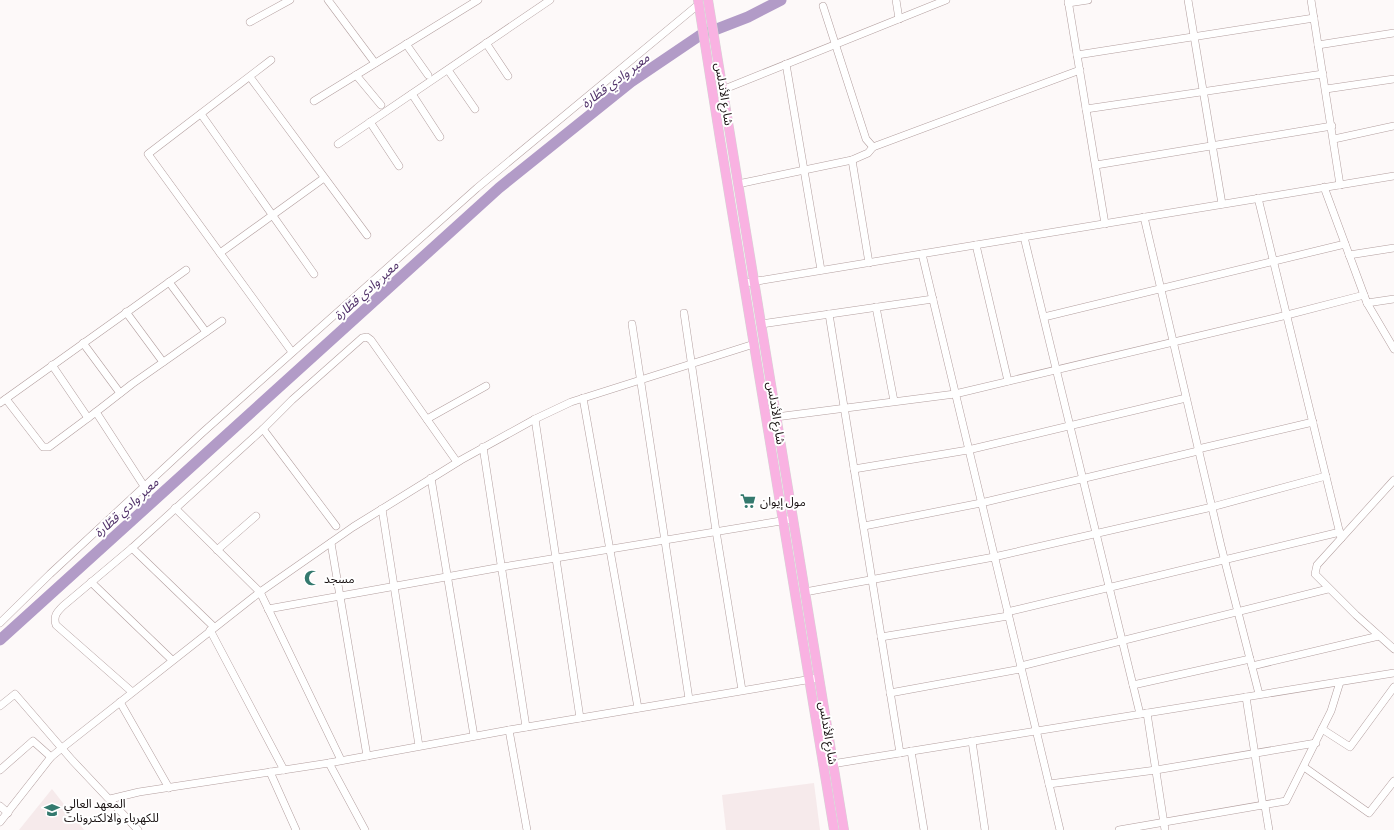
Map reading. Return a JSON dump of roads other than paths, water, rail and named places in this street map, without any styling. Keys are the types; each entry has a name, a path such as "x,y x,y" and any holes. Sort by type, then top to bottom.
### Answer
{"main road":[{"name":"شارع الأندلس","path":"708,0 805,592 813,678 834,830"},
{"name":"شارع الأندلس","path":"699,2 783,521 844,830"}],"street":[{"path":"250,22 290,0"},
{"path":"328,0 375,63"},
{"path":"314,101 478,0"},
{"path":"338,144 550,0"},
{"path":"896,0 899,19"},
{"path":"722,90 946,0"},
{"path":"1088,0 1068,2 1105,224"},
{"path":"1188,0 1222,204"},
{"path":"1311,0 1332,126 1340,185"},
{"path":"0,623 144,486 292,352 477,188 699,2"},
{"path":"823,6 866,139 873,146"},
{"path":"1077,55 1314,18"},
{"path":"1318,45 1394,34"},
{"path":"486,43 508,76"},
{"path":"406,44 428,75"},
{"path":"271,60 148,154 292,352"},
{"path":"786,64 821,270"},
{"path":"448,70 475,109"},
{"path":"738,184 852,160 868,154 873,146 1080,70"},
{"path":"1086,109 1323,74"},
{"path":"356,75 381,105"},
{"path":"250,77 367,235"},
{"path":"1326,89 1394,79"},
{"path":"412,94 440,137"},
{"path":"201,114 314,274"},
{"path":"370,122 399,166"},
{"path":"1096,165 1332,126"},
{"path":"1334,139 1394,126"},
{"path":"852,160 869,262"},
{"path":"744,283 1394,176"},
{"path":"220,253 324,178"},
{"path":"1324,188 1367,303 1394,349"},
{"path":"1258,198 1341,535"},
{"path":"1144,217 1224,559 1259,694"},
{"path":"1024,237 1095,534 1133,685 1143,713 1156,770 1165,826"},
{"path":"1044,317 1345,244"},
{"path":"976,245 1008,382"},
{"path":"1349,255 1394,248"},
{"path":"922,254 1060,830"},
{"path":"186,270 82,342 3,401 43,447 49,447 120,393 222,321"},
{"path":"169,282 206,332"},
{"path":"776,417 955,394 1173,343 1364,295"},
{"path":"761,324 933,299"},
{"path":"1367,303 1394,299"},
{"path":"876,307 894,402"},
{"path":"126,312 163,362"},
{"path":"684,313 690,363 742,690"},
{"path":"829,314 900,753"},
{"path":"632,324 639,380 689,699"},
{"path":"132,691 56,625 54,620 56,614 132,548 263,429 292,400 362,338 367,337 371,340 457,462"},
{"path":"82,342 120,393"},
{"path":"0,822 51,757 132,691 260,592 382,509 457,462 535,419 583,398 754,344"},
{"path":"52,365 88,418"},
{"path":"427,419 486,386"},
{"path":"583,398 638,708"},
{"path":"854,469 968,450 1186,398"},
{"path":"96,412 144,486"},
{"path":"535,419 580,718"},
{"path":"864,526 981,503 1313,422"},
{"path":"263,429 336,526"},
{"path":"483,448 526,727"},
{"path":"805,592 994,557 1212,507 1326,476"},
{"path":"431,478 474,736"},
{"path":"1394,480 1341,535 1317,565 1315,570 1317,578 1394,649"},
{"path":"175,508 260,592 341,760"},
{"path":"382,509 419,746"},
{"path":"217,550 256,516"},
{"path":"268,609 502,567 793,519"},
{"path":"881,637 1008,614 1108,586 1224,559 1341,535"},
{"path":"330,543 367,756"},
{"path":"132,548 212,629 284,770"},
{"path":"92,582 172,660"},
{"path":"890,693 1021,668 1328,589"},
{"path":"1133,685 1251,663 1379,636"},
{"path":"832,764 1394,673"},
{"path":"110,799 367,756 474,736 813,678"},
{"path":"1119,830 1165,826 1286,801 1331,711 1340,682"},
{"path":"1322,729 1350,747 1394,687"},
{"path":"0,706 14,694 138,830"},
{"path":"1246,697 1254,754 1269,830"},
{"path":"120,702 169,788"},
{"path":"509,730 527,830"},
{"path":"0,770 33,741 51,757"},
{"path":"972,741 985,830"},
{"path":"1049,784 1156,770 1316,743"},
{"path":"911,751 924,830"},
{"path":"329,762 365,830"},
{"path":"1304,767 1369,813 1394,781"},
{"path":"270,772 296,830"},
{"path":"0,806 8,813"}],"waterway":[{"name":"معبر وادي قطّارة","path":"0,640 499,188 631,82 699,36 748,17 781,0"}],"place":[{"name":"مول إيوان","path":"748,501"},
{"name":"مسجد","path":"312,578"},
{"name":"المعهد العالي للكهرباء والالكترونات","path":"52,810"}]}
